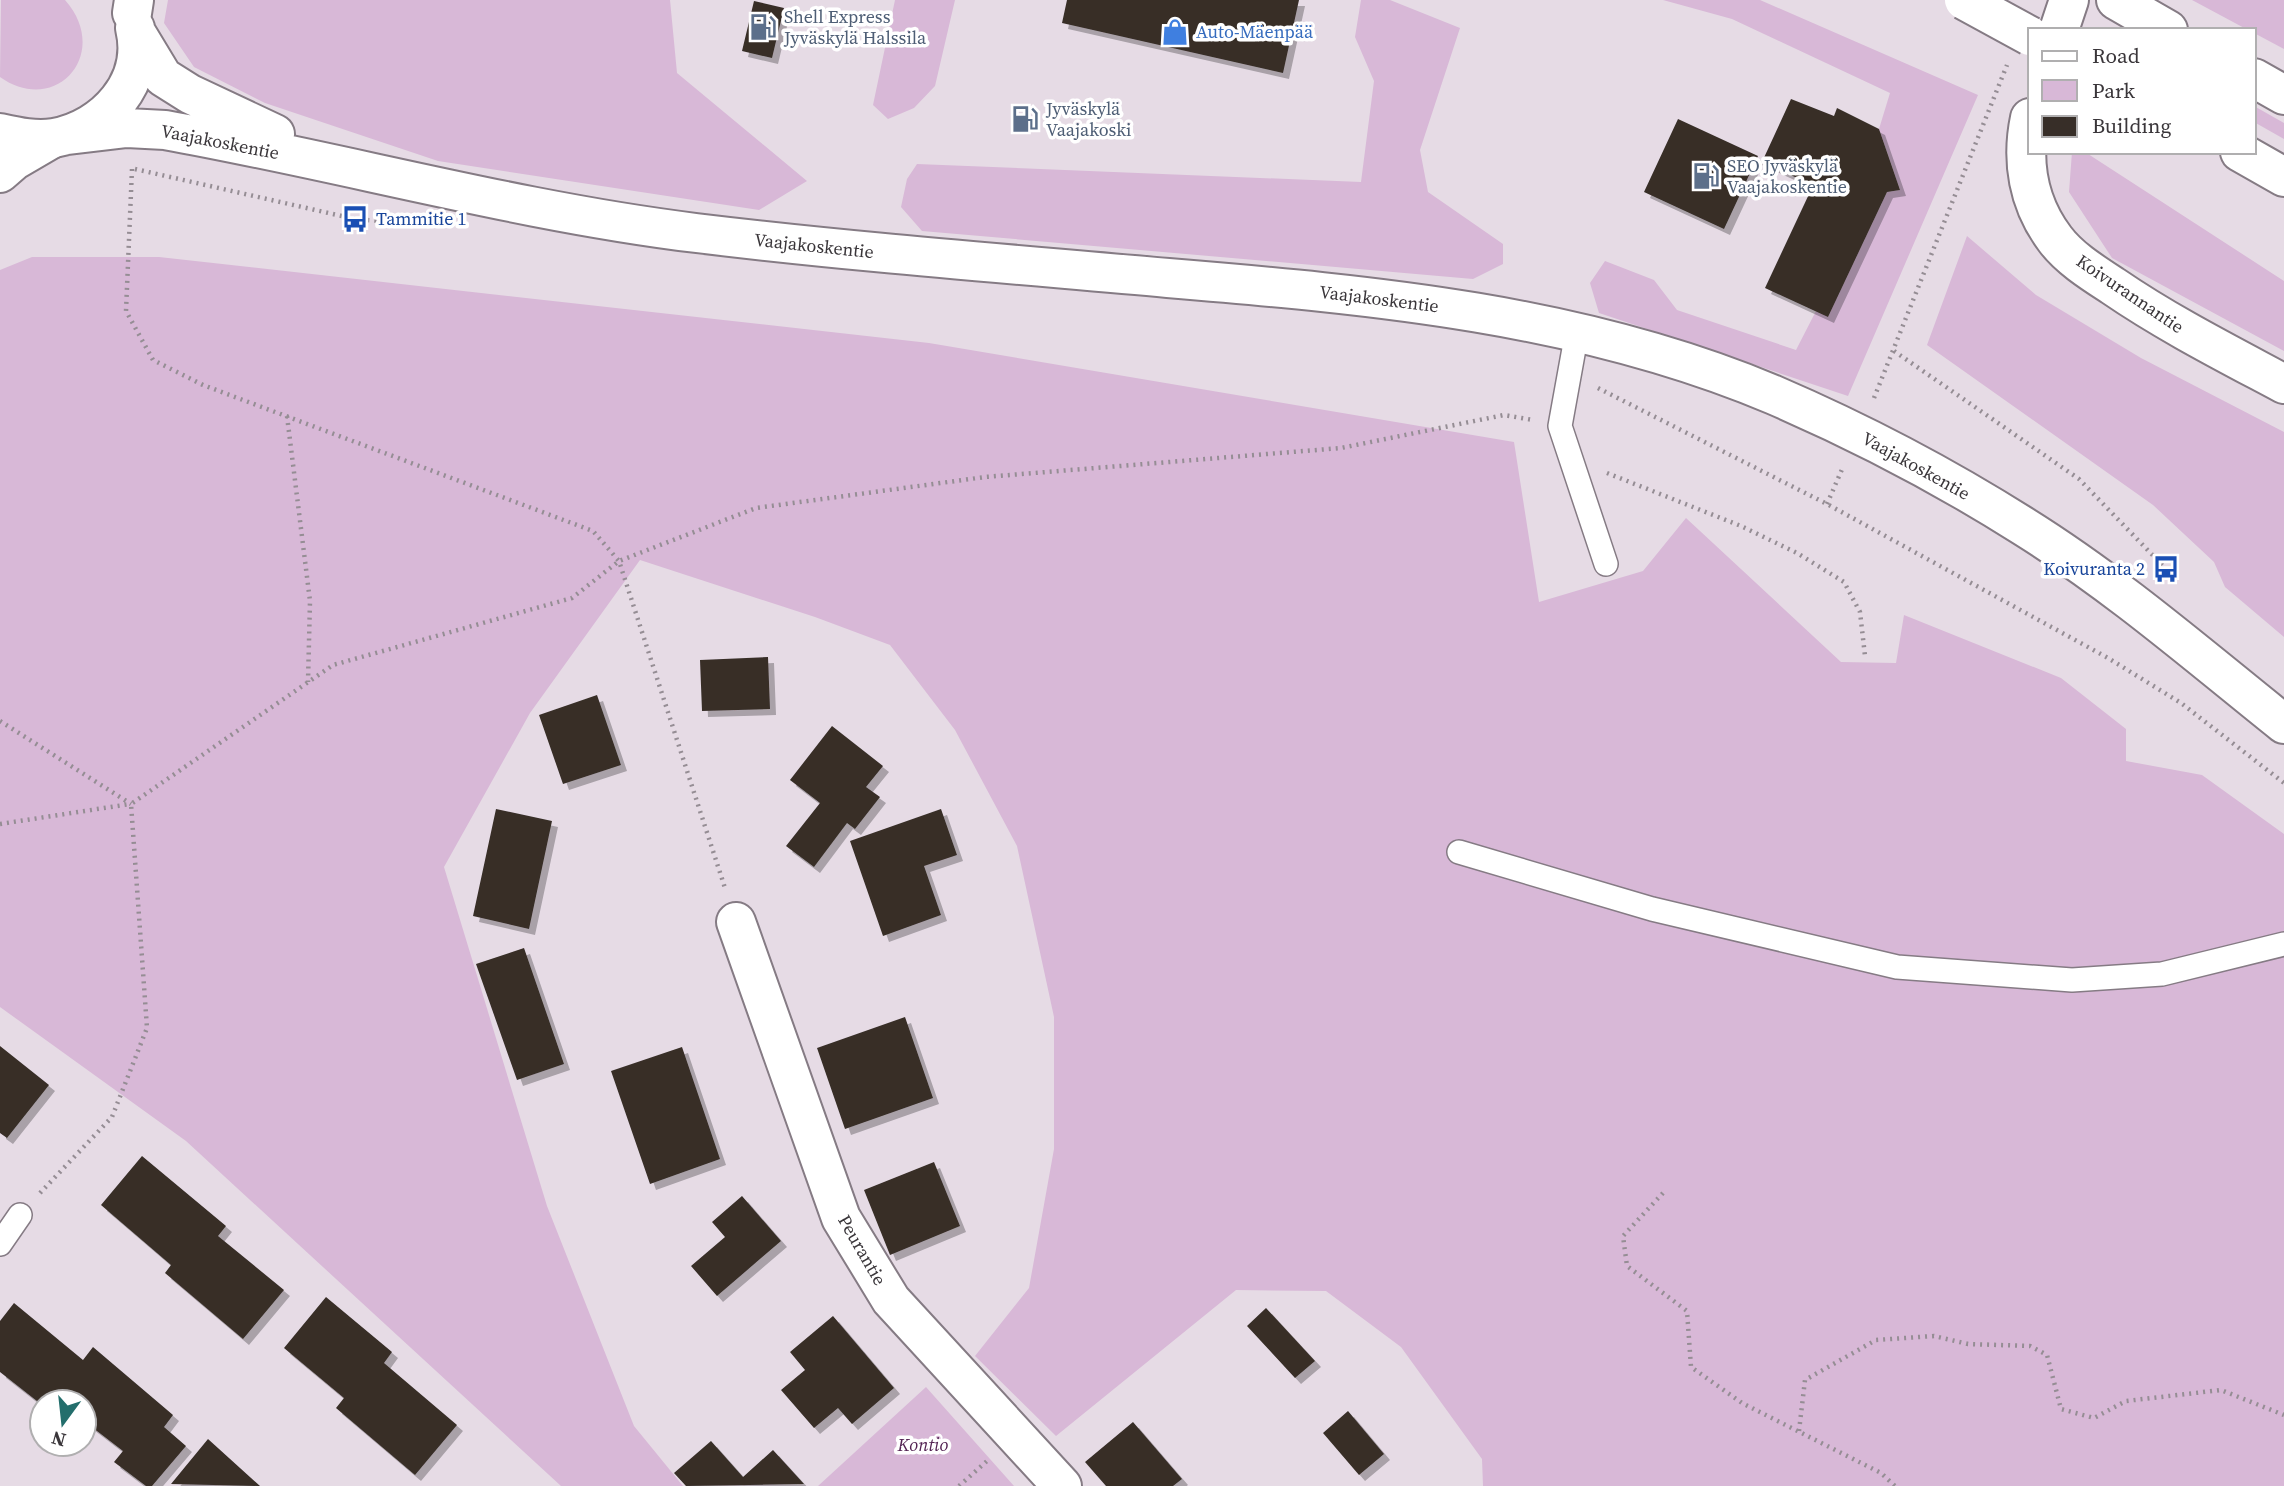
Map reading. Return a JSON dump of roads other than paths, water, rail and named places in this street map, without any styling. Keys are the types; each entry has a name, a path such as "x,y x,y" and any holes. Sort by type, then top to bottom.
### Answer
{"main road":[{"path":"1964,0 2028,35"},
{"path":"2060,28 2069,0"},
{"path":"2116,0 2164,28"},
{"path":"0,173 15,160 106,114 122,99 136,61 132,12"},
{"name":"Vaajakoskentie","path":"132,12 163,77 232,116 370,175"},
{"path":"2256,79 2284,95"},
{"name":"Koivurannantie","path":"2028,127 2025,141 2027,177 2036,208 2056,241 2086,268 2141,305 2284,384"},
{"name":"Vaajakoskentie","path":"60,137 127,128 165,130 528,206 688,232 844,250 1296,289 1479,311 1577,332 1676,360 1769,393 1846,427 1936,475 2026,528 2098,578 2284,724"},
{"path":"0,133 22,139 60,137"},
{"path":"2244,154 2284,177"},
{"name":"Peurantie","path":"736,922 841,1218 891,1300 1062,1486"}],"lane":[{"path":"1577,332 1560,426 1606,564"},
{"path":"1459,852 1652,909 1897,967 2085,979 2162,974 2284,944"},
{"path":"0,1244 20,1215"}],"place":[{"name":"Shell Express Jyväskylä Halssila","path":"763,27"},
{"name":"Auto-Mäenpää","path":"1175,32"},
{"name":"Jyväskylä Vaajakoski","path":"1025,119"},
{"name":"SEO Jyväskylä Vaajakoskentie","path":"1706,176"},
{"name":"Tammitie 1","path":"355,219"},
{"name":"Koivuranta 2","path":"2166,569"}],"park label":[{"name":"Kontio","path":"923,1445"}]}
